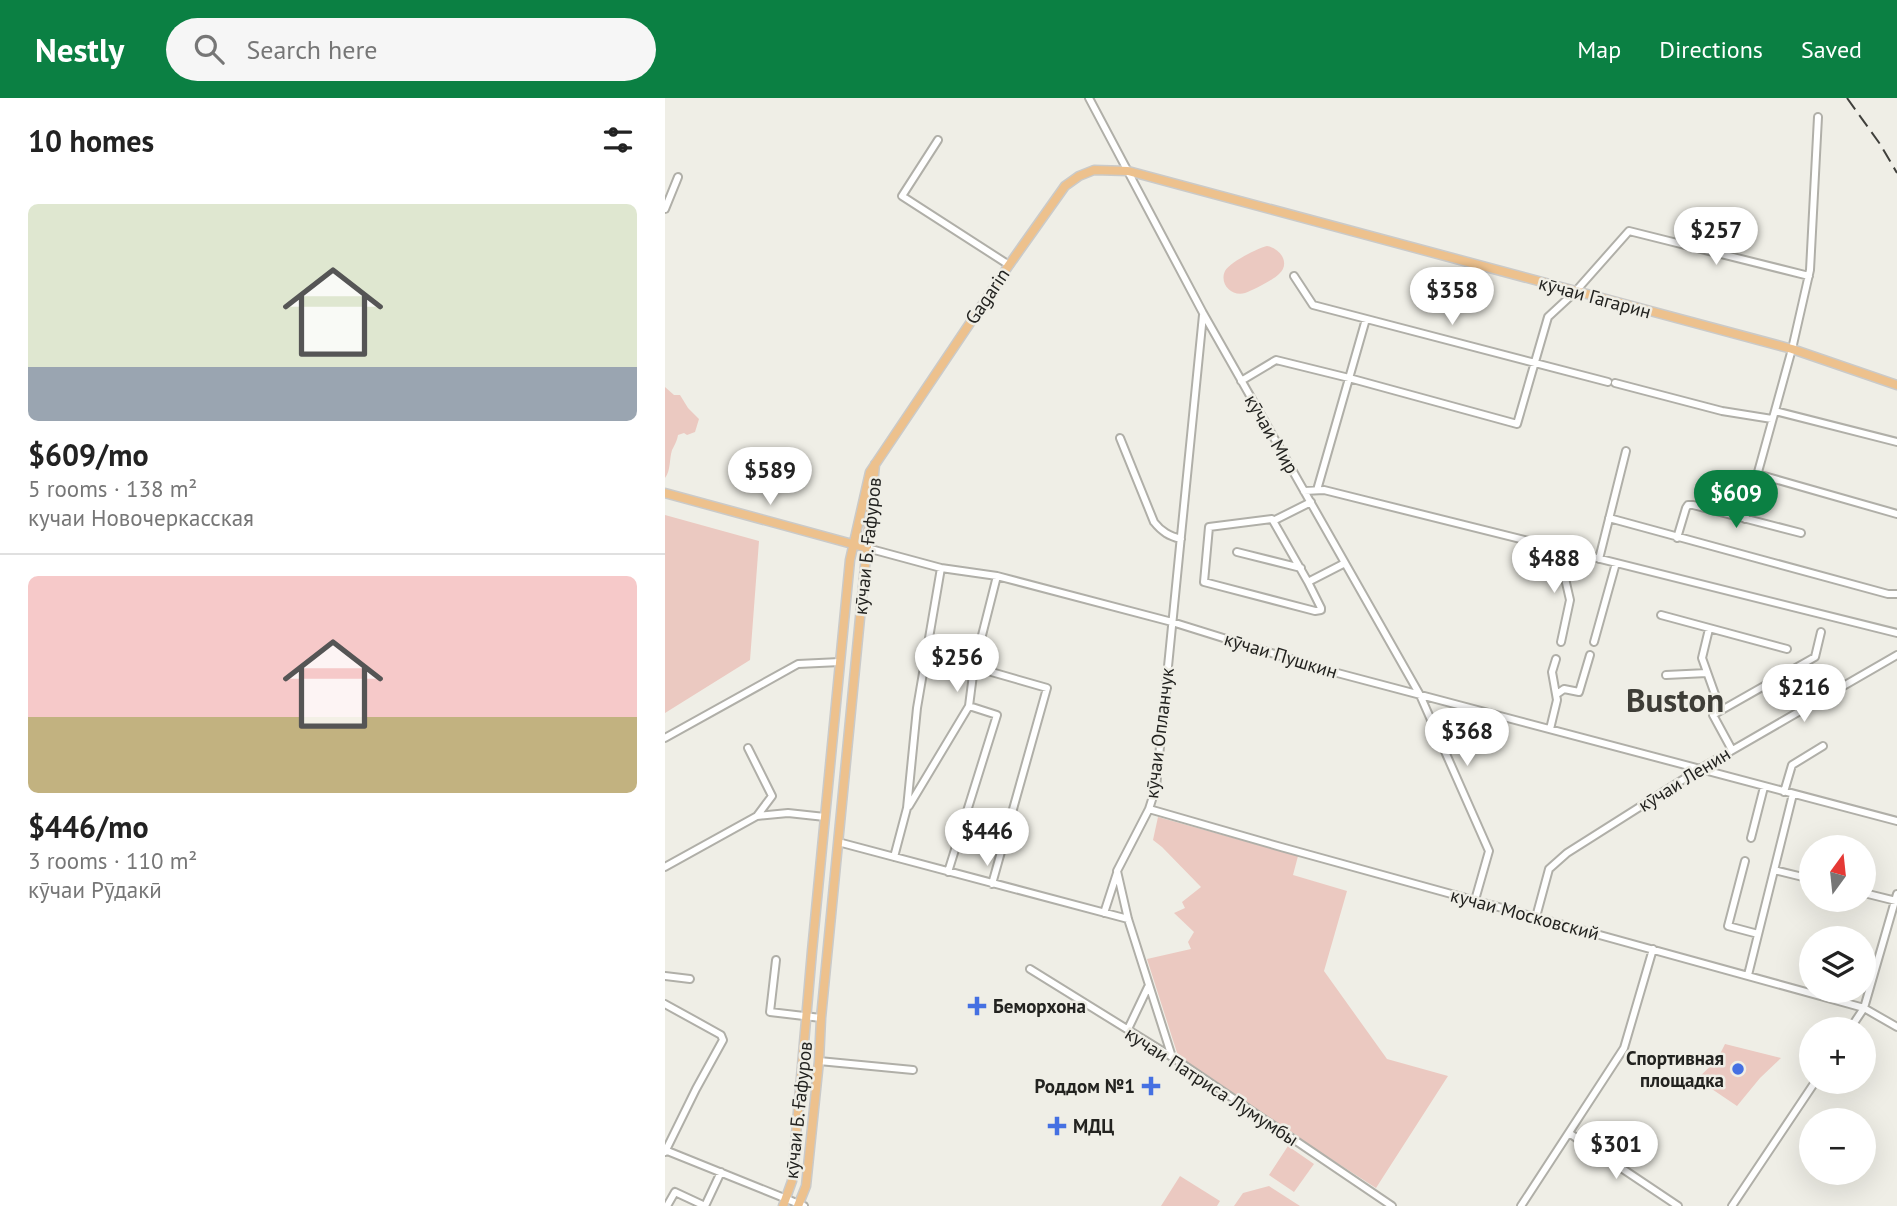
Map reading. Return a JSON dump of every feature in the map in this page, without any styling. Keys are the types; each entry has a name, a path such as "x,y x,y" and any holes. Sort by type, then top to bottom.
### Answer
{"main road":[{"name":"Gagarin","path":"875,464 1065,186 1094,170 1128,171"},
{"name":"кӯчаи Гагарин","path":"1128,171 1792,349 1897,385"},
{"name":"кӯчаи Б. Ғафуров","path":"785,1202 792,1181 850,560 870,472 875,464"},
{"name":"кӯчаи Б. Ғафуров","path":"800,1205 806,1186 819,1061 875,464"},
{"name":"кӯчаи Пушкин","path":"665,494 867,548"}],"street":[{"name":"кӯчаи Мир","path":"1089,98 1203,313 1420,695"},
{"path":"1745,519 1792,349 1809,276 1818,117"},
{"path":"938,140 902,196 1009,265"},
{"path":"665,209 678,177"},
{"path":"1241,381 1276,360 1517,424 1548,317 1575,292 1629,231 1809,276"},
{"path":"1294,276 1313,305 1722,411 1772,419"},
{"name":"кӯчаи Опланчук","path":"1104,913 1117,871 1149,809 1156,786 1203,313"},
{"path":"1317,490 1366,319"},
{"path":"1775,411 1897,442"},
{"path":"1120,438 1154,522 1161,531 1181,539"},
{"path":"1599,558 1626,451"},
{"path":"1757,474 1897,514"},
{"path":"1304,491 1324,490 1897,633"},
{"path":"1273,521 1311,502"},
{"path":"1677,538 1688,505 1801,533"},
{"path":"1609,518 1888,594 1897,594"},
{"path":"1273,521 1301,568 1321,610 1315,611 1204,582 1209,527 1273,521"},
{"name":"кӯчаи Пушкин","path":"867,548 941,568 996,576 1172,622 1327,670 1897,821"},
{"path":"1558,548 1570,600 1561,642"},
{"path":"1237,552 1301,568"},
{"path":"1308,582 1345,563"},
{"path":"1594,642 1616,563"},
{"path":"894,857 907,808 917,708 941,568"},
{"path":"907,808 969,706 974,667 996,576"},
{"path":"1661,615 1787,649"},
{"path":"1709,629 1702,658 1717,701 1713,715 1732,750"},
{"path":"1713,715 1815,657 1821,632"},
{"path":"940,655 960,645 979,648"},
{"path":"1557,694 1564,689 1579,692 1590,655"},
{"name":"кӯчаи Ленин","path":"1537,917 1549,869 1567,853 1698,770 1897,656"},
{"path":"1550,729 1557,700 1552,672 1556,659"},
{"path":"665,738 798,664 840,663"},
{"path":"974,667 1047,688 992,884"},
{"path":"1666,676 1707,673"},
{"path":"837,689 853,690"},
{"path":"1420,695 1489,851 1475,900"},
{"path":"948,872 997,715 969,706"},
{"path":"1784,792 1792,765 1823,746"},
{"path":"748,748 772,796 757,816"},
{"path":"1751,838 1764,787"},
{"path":"1748,975 1793,794"},
{"name":"кучаи Московский","path":"1149,809 1864,1008 1897,1027"},
{"path":"665,867 757,816 788,813 825,817"},
{"path":"838,842 1128,919"},
{"path":"1745,861 1728,926 1758,934"},
{"path":"1774,870 1799,877"},
{"path":"1117,871 1128,919 1172,1057"},
{"path":"1858,1017 1864,1008 1896,899 1876,895"},
{"path":"1521,1206 1624,1048 1653,949"},
{"path":"776,960 770,1012 821,1018"},
{"name":"кучаи Патриса Лумумбы","path":"1030,969 1172,1057 1392,1206"},
{"path":"665,976 690,979"},
{"path":"1128,1029 1148,986"},
{"path":"665,1004 721,1035 723,1040 665,1151 721,1172 785,1202 800,1205"},
{"path":"819,1061 913,1070"},
{"path":"1732,1206 1807,1094"},
{"path":"1569,1133 1678,1206"},
{"path":"667,1206 675,1192 705,1206 721,1172"}],"shaded area":[{"path":"1267,246 1280,253 1284,261 1279,274 1245,293 1231,291 1224,280 1228,267"},
{"path":"665,387 674,395 680,395 699,419 695,432 678,435 665,478"},
{"path":"665,515 759,541 750,660 665,713"},
{"path":"1158,817 1298,856 1293,875 1347,891 1324,971 1387,1059 1448,1076 1376,1188 1180,1062 1147,959 1191,949 1188,942 1194,932 1174,913 1185,908 1182,902 1201,887 1153,840"},
{"name":"Спортивная площадка","path":"1725,1044 1781,1058 1737,1106 1697,1079 1717,1060"},
{"path":"1288,1146 1314,1164 1294,1192 1269,1175"},
{"path":"1180,1176 1220,1201 1217,1206 1161,1206"},
{"path":"1269,1186 1300,1206 1234,1206 1243,1193"}],"railway":[{"path":"1847,98 1897,173"}],"place":[{"name":"Беморхона","path":"977,1006"},
{"name":"Спортивная площадка","path":"1738,1069"},
{"name":"Роддом №1","path":"1151,1086"},
{"name":"МДЦ","path":"1057,1126"}],"district":[{"name":"Buston","path":"1675,699"}]}
